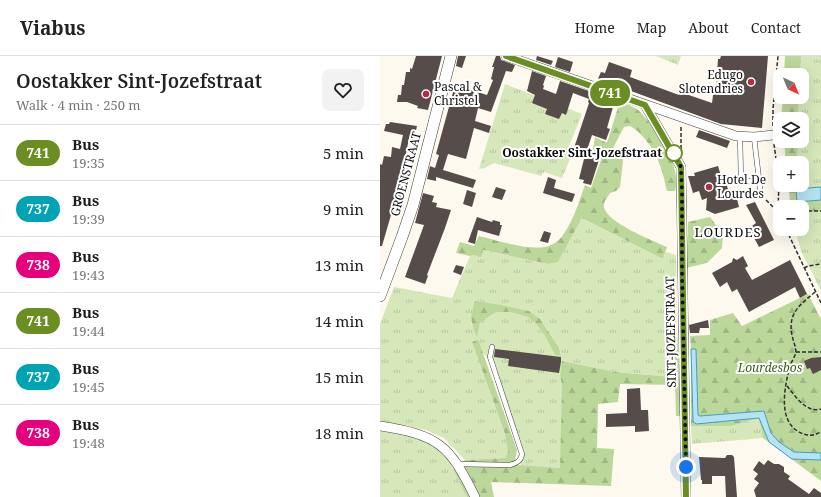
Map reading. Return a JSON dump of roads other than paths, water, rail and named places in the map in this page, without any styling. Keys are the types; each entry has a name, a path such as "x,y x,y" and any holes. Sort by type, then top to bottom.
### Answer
{"street":[{"name":"GROENSTRAAT","path":"380,296 413,205 451,56"},
{"path":"506,56 736,136 754,137 773,135"},
{"name":"SINT-JOZEFSTRAAT","path":"645,105 681,167 686,497"},
{"path":"380,426 406,430 432,439 442,446 458,464 475,497"}],"lane":[{"path":"740,136 742,180 759,182"},
{"path":"754,137 761,196"},
{"path":"458,464 510,465 515,464 521,458 522,454 490,357 492,347"}],"water":[{"path":"821,187 821,200 797,200 796,192 809,192 809,188"},
{"path":"691,349 696,349 698,415 764,411 771,433 779,442 794,452 821,453 821,460 792,459 769,442 759,418 696,424 693,421"}],"place":[{"name":"Edugo Slotendries","path":"751,82"},
{"name":"Pascal & Christel","path":"426,94"},
{"name":"Oostakker Sint-Jozefstraat","path":"674,153"},
{"name":"Hotel De Lourdes","path":"709,187"}],"district":[{"name":"LOURDES","path":"728,232"}],"park label":[{"name":"Lourdesbos","path":"770,368"}]}
